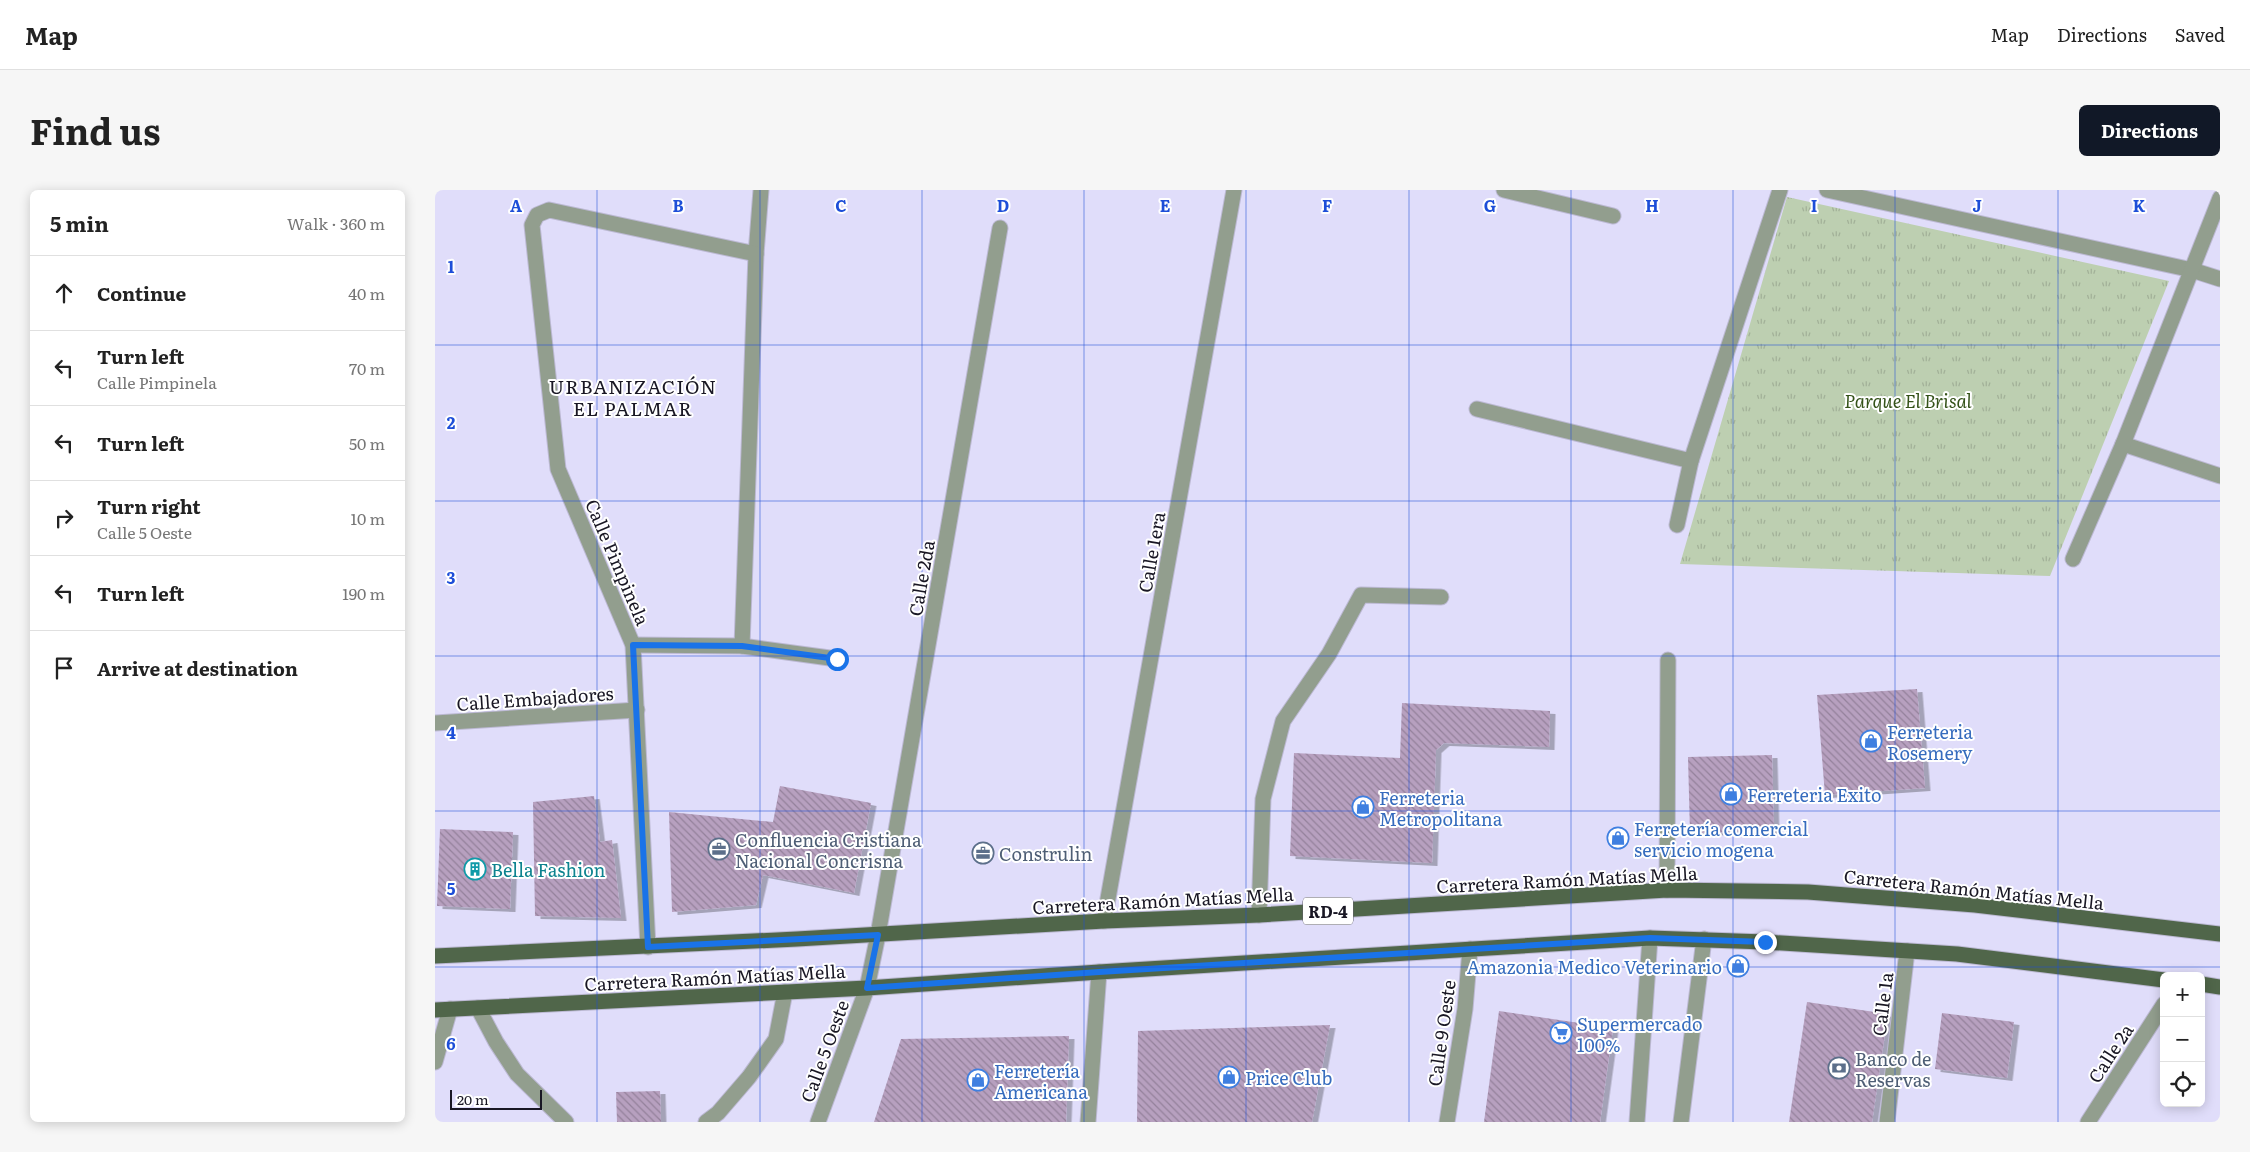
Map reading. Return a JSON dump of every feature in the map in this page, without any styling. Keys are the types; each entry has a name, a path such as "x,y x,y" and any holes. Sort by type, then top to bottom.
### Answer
{"main road":[{"name":"Carretera Ramón Matías Mella","path":"435,956 878,935 1104,921 1259,915 1667,890 1807,892 1975,905 2220,934"},
{"name":"Carretera Ramón Matías Mella","path":"443,1009 867,988 1650,938 1704,939 1957,954 2160,979"},
{"path":"2205,985 2220,987"}],"street":[{"path":"742,646 756,254 761,190"},
{"name":"Calle 1era","path":"1104,921 1234,190"},
{"path":"1504,190 1613,216"},
{"path":"1677,525 1691,461 1779,190"},
{"path":"1827,190 2192,270 2220,279"},
{"path":"2073,559 2123,444 2220,198"},
{"name":"Calle Pimpinela","path":"648,947 633,645 558,469 532,225 537,215 549,210 756,254"},
{"name":"Calle 2da","path":"878,935 1000,228"},
{"path":"1477,409 1691,461"},
{"path":"2123,444 2220,476"},
{"path":"1259,915 1263,799 1283,721 1329,654 1361,595 1441,596"},
{"path":"633,645 742,646 837,659"},
{"path":"1667,890 1668,660"},
{"name":"Calle Embajadores","path":"435,723 637,710"},
{"name":"Calle 5 Oeste","path":"818,1122 867,988 878,935"},
{"path":"1637,1122 1650,938"},
{"path":"1681,1122 1704,939"},
{"name":"Calle 9 Oeste","path":"1447,1122 1465,1010 1470,949"},
{"name":"Calle 1a","path":"1887,1122 1907,951"},
{"path":"1089,1122 1099,972"},
{"path":"707,1122 718,1113 749,1077 776,1039 785,992"},
{"path":"478,1008 496,1042 517,1074 566,1122"},
{"path":"435,1062 443,1009"},
{"name":"Calle 2a","path":"2088,1122 2160,1010"}],"green space":[{"name":"Parque El Brisal","path":"1787,197 2169,281 2050,576 1680,564"}],"building":[{"name":"Ferreteria Rosemery","path":"1917,689 1925,788 1825,795 1817,695"},
{"name":"Ferreteria Metropolitana","path":"1402,703 1550,711 1549,747 1444,743 1436,750 1432,863 1290,856 1294,753 1400,758"},
{"name":"Ferreteria Exito","path":"1772,755 1774,831 1690,833 1688,757"},
{"path":"780,786 871,803 854,893 763,875 756,905 672,912 669,812 773,822"},
{"path":"594,796 600,842 612,840 621,918 535,916 533,802"},
{"name":"Bella Fashion","path":"440,829 513,832 510,909 437,906"},
{"name":"Banco de Reservas","path":"1807,1002 1888,1014 1872,1122 1789,1122"},
{"path":"1499,1011 1613,1028 1600,1122 1484,1122"},
{"path":"1942,1013 2014,1022 2007,1078 1935,1069"},
{"name":"Price Club","path":"1330,1025 1312,1122 1137,1122 1138,1031"},
{"name":"Ferretería Americana","path":"1069,1036 1066,1122 874,1122 901,1039"},
{"path":"660,1091 661,1122 617,1122 616,1092"}],"place":[{"name":"Ferreteria Rosemery","path":"1871,741"},
{"name":"Ferreteria Exito","path":"1731,794"},
{"name":"Ferreteria Metropolitana","path":"1363,807"},
{"name":"Ferretería comercial servicio mogena","path":"1618,838"},
{"name":"Confluencia Cristiana Nacional Concrisna","path":"719,849"},
{"name":"Construlin","path":"983,853"},
{"name":"Bella Fashion","path":"475,869"},
{"name":"Amazonia Medico Veterinario","path":"1738,966"},
{"name":"Supermercado 100%","path":"1561,1033"},
{"name":"Banco de Reservas","path":"1839,1068"},
{"name":"Price Club","path":"1229,1077"},
{"name":"Ferretería Americana","path":"978,1080"}],"district":[{"name":"URBANIZACIÓN EL PALMAR","path":"633,397"}],"route":[{"path":"837,659 742,646 633,645 648,947 878,935 867,988 1650,938 1765,942"}]}
